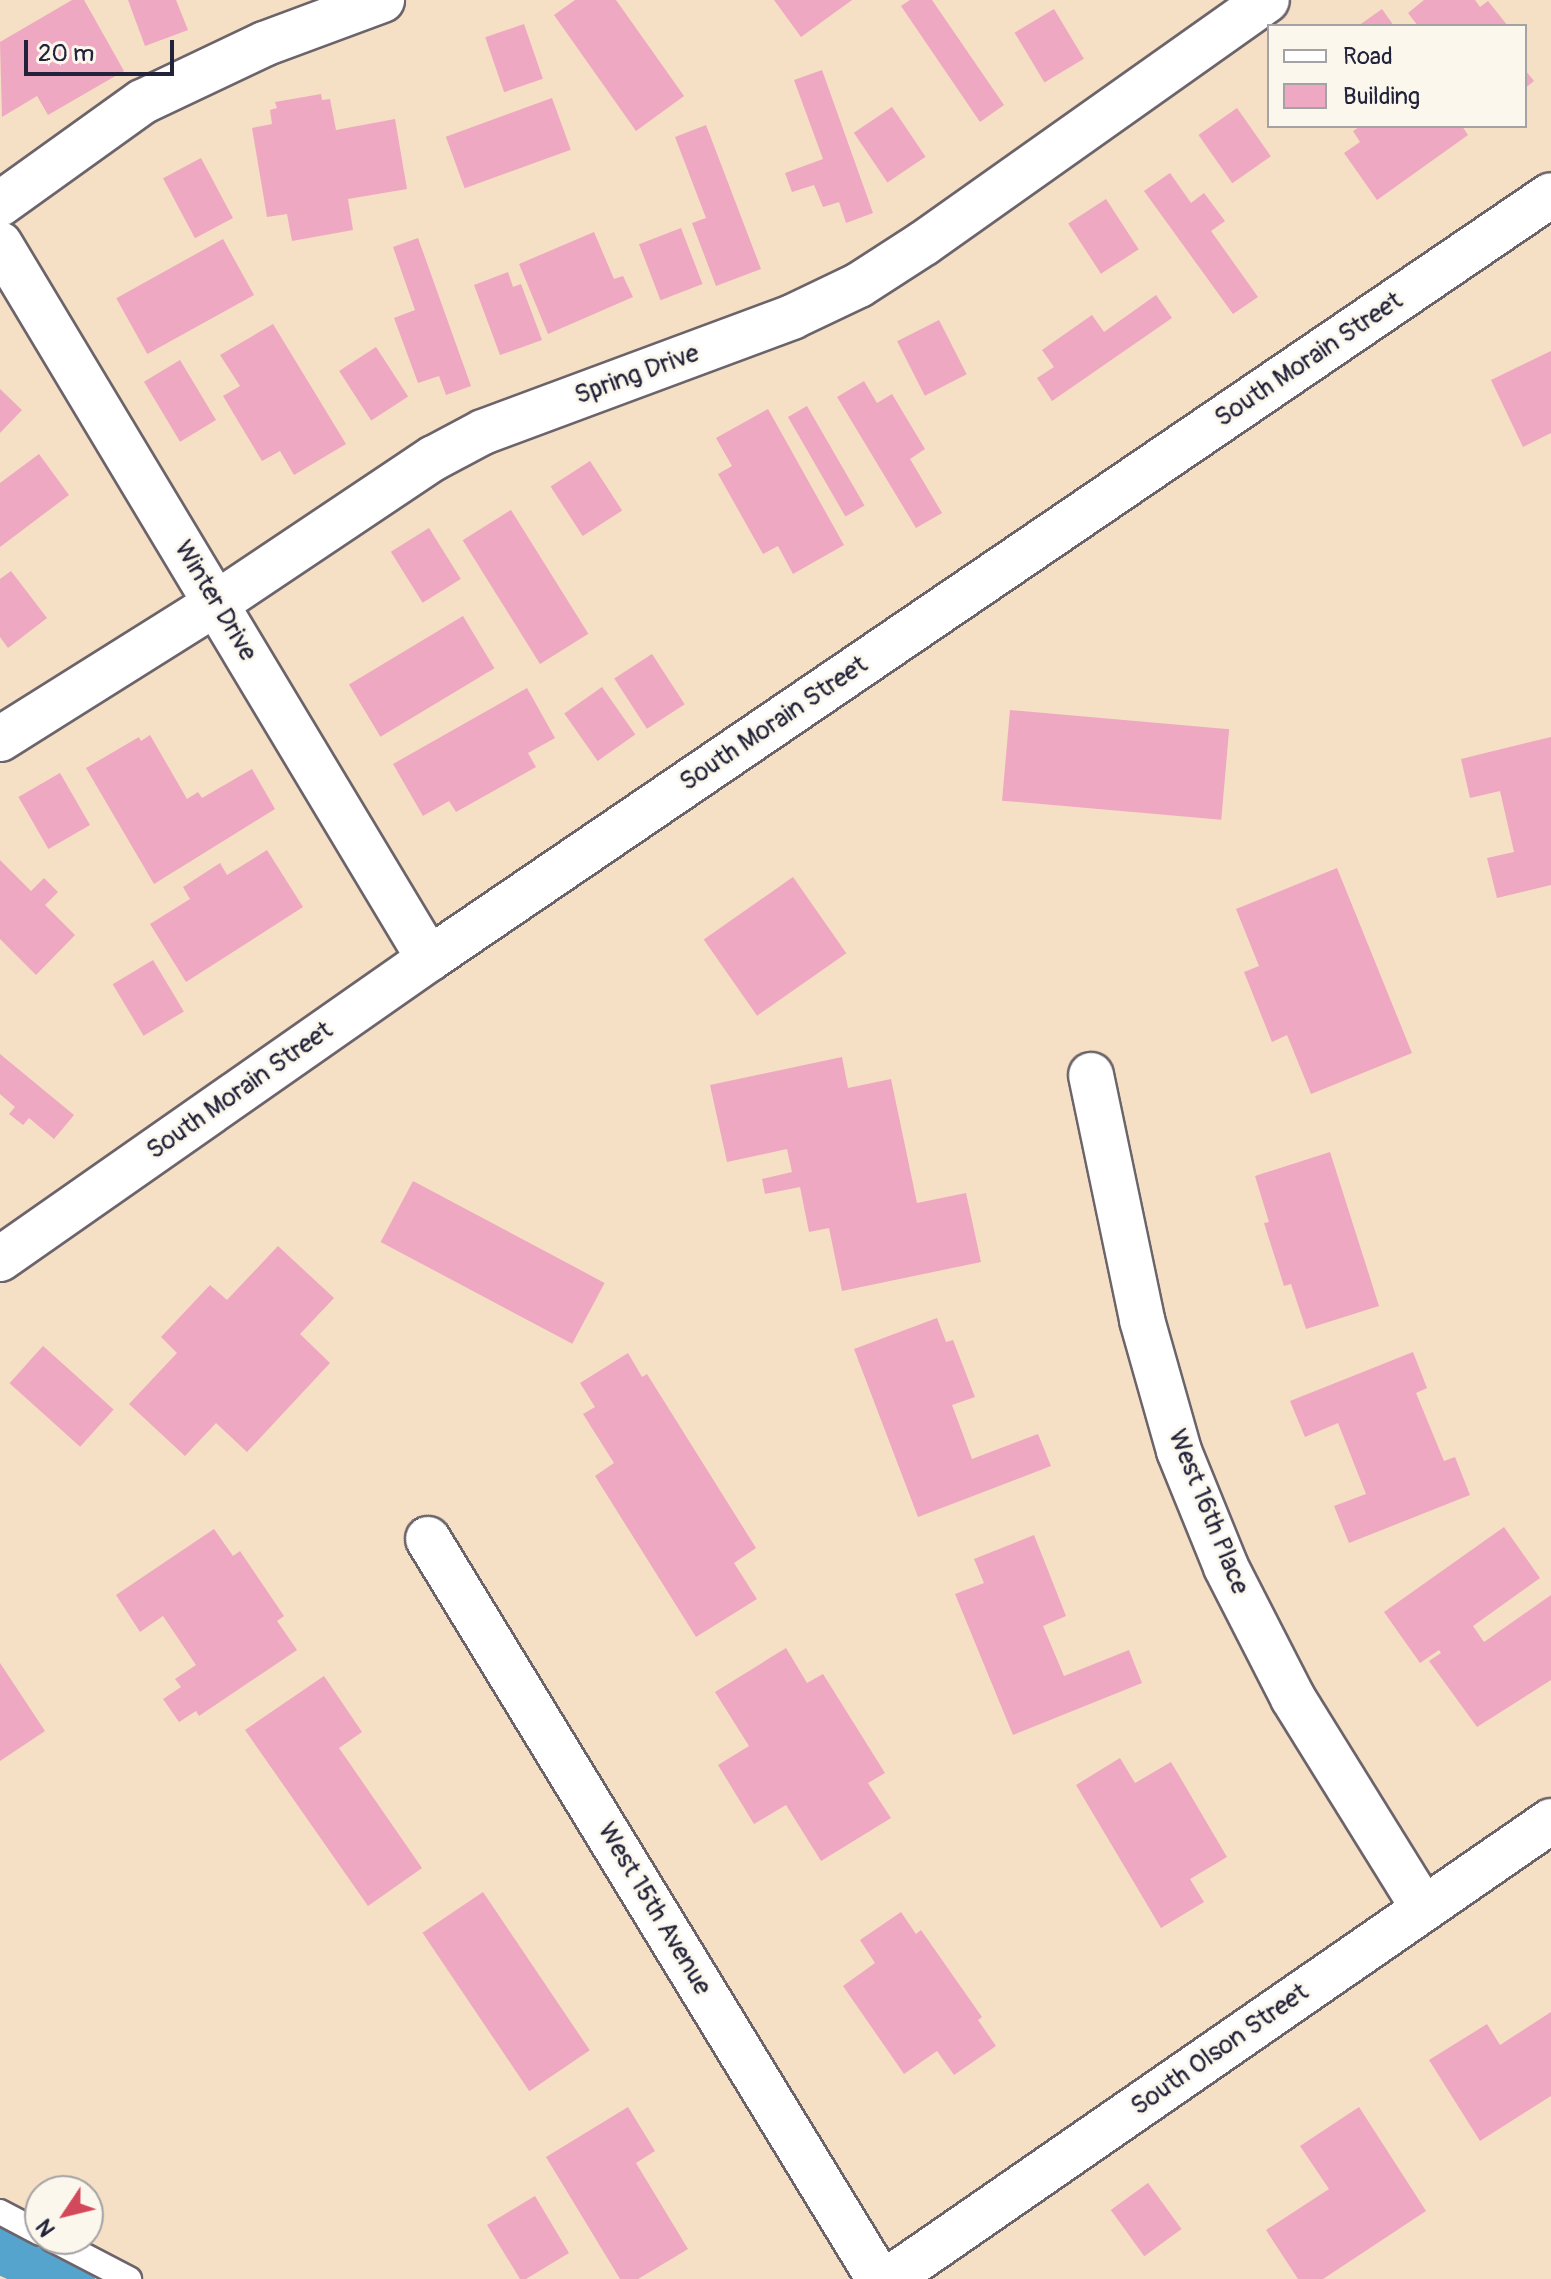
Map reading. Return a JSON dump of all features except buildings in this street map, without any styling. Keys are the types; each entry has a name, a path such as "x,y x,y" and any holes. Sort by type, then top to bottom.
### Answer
{"street":[{"path":"0,204 142,102 264,44 382,0"},
{"name":"Spring Drive","path":"0,739 217,603 434,458 483,432 792,317 859,285 924,243 1267,0"},
{"name":"South Morain Street","path":"0,1259 429,959 1551,195"},
{"name":"Winter Drive","path":"0,244 429,959"},
{"name":"West 16th Place","path":"1091,1075 1142,1320 1179,1451 1226,1567 1293,1698 1424,1909"},
{"name":"West 15th Avenue","path":"428,1539 879,2279"},
{"name":"South Olson Street","path":"889,2279 1551,1821"}],"lane":[{"path":"0,2212 24,2225"},
{"path":"83,2255 129,2279"}],"waterway":[{"path":"0,2247 69,2279"}]}
